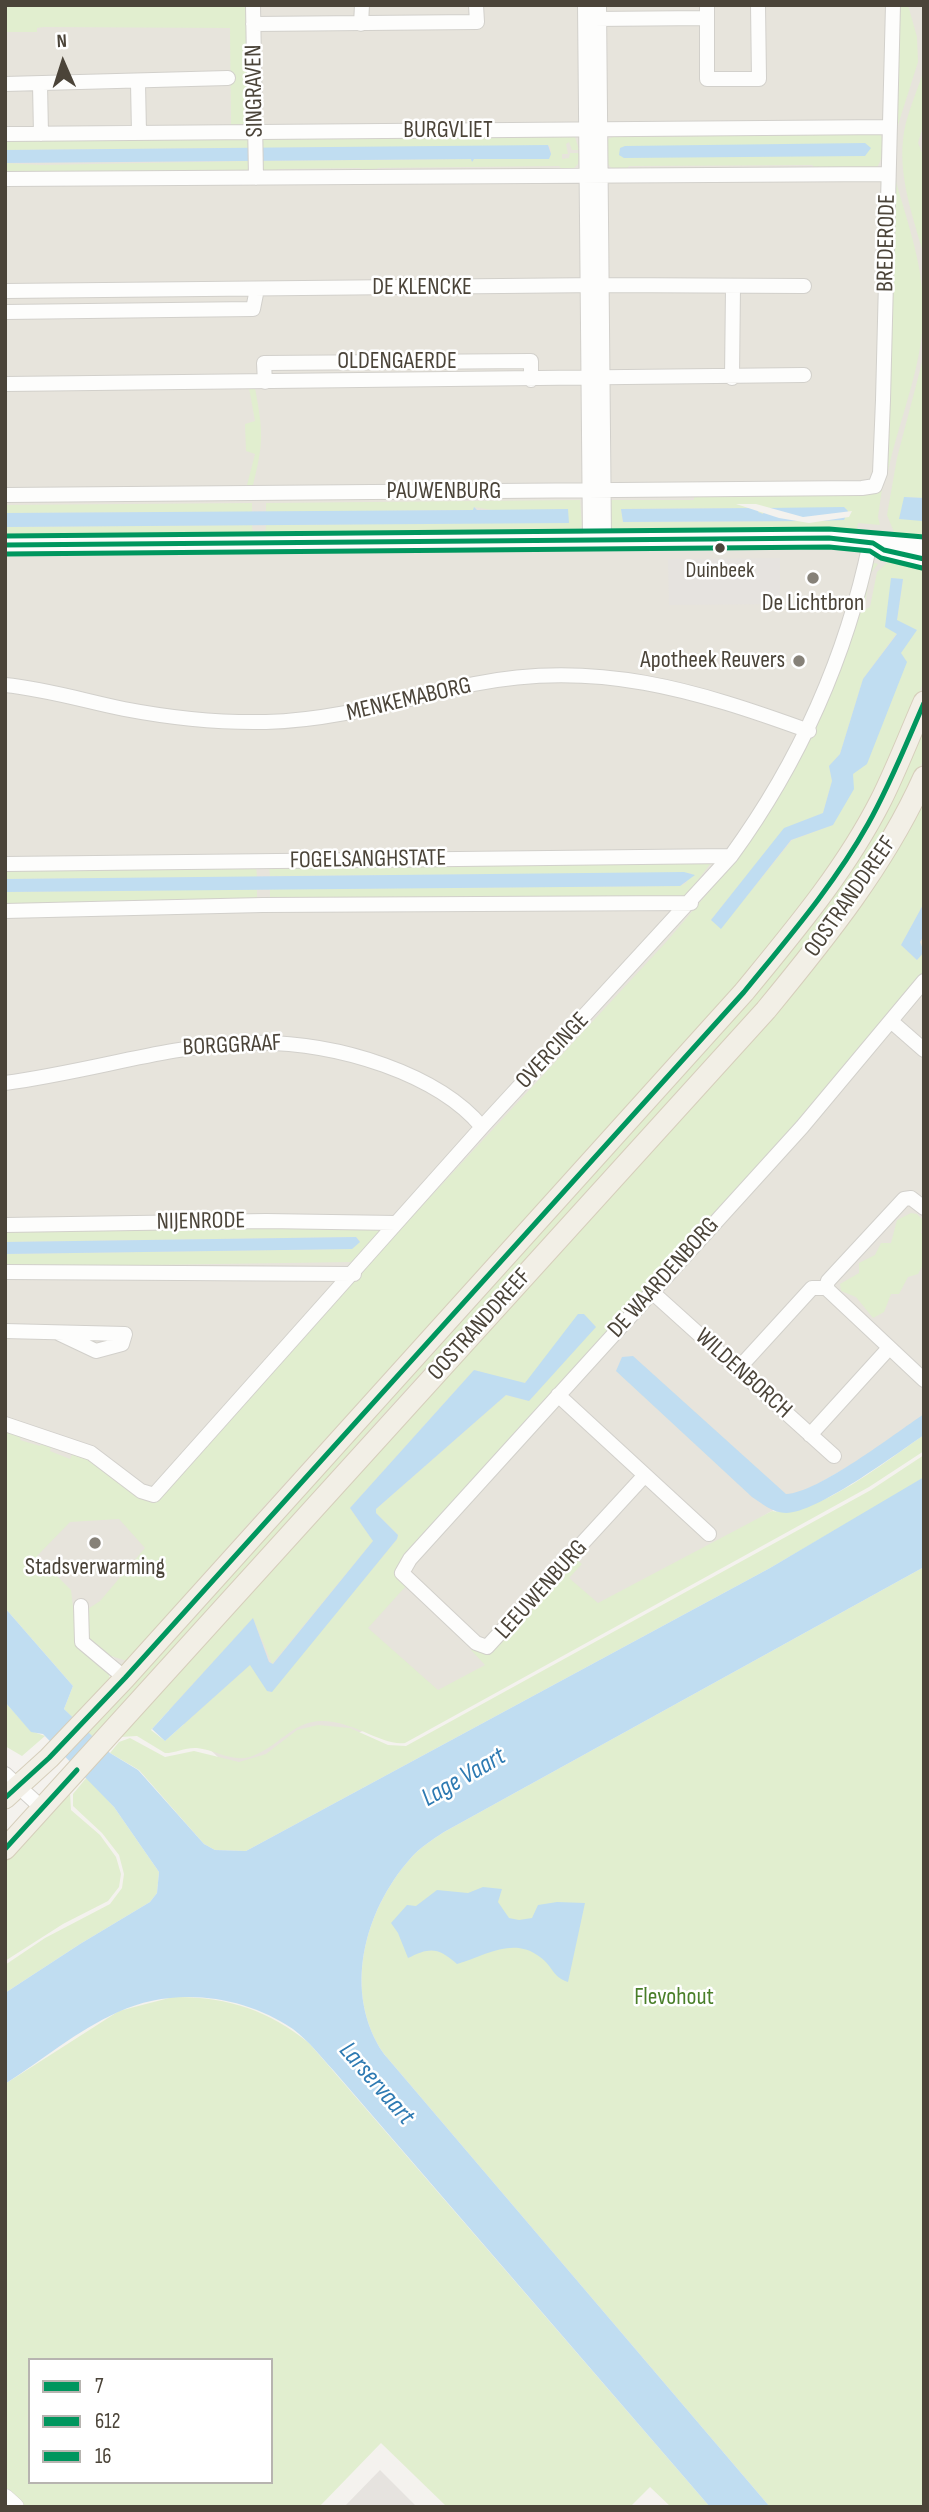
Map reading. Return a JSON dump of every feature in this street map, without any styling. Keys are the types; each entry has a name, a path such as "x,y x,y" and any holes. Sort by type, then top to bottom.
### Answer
{"main road":[{"name":"OOSTRANDDREEF","path":"10,1786 49,1758 89,1717 744,992 812,910 880,800 924,702"},
{"name":"OOSTRANDDREEF","path":"5,1849 766,1010 839,922 910,808 924,777"}],"street":[{"name":"SINGRAVEN","path":"253,5 256,171"},
{"path":"361,24 362,5"},
{"path":"253,24 477,22 476,5"},
{"path":"597,540 592,12 707,11 707,79 759,79 758,5"},
{"name":"BREDERODE","path":"879,480 892,5"},
{"path":"5,85 138,83 228,78"},
{"path":"138,83 139,133"},
{"path":"40,84 41,134"},
{"name":"BURGVLIET","path":"5,134 255,136 890,127"},
{"name":"BURGVLIET","path":"5,179 256,171 888,174"},
{"name":"DE KLENCKE","path":"5,291 594,285 804,286"},
{"path":"732,378 733,287"},
{"path":"5,312 253,309 257,289"},
{"name":"OLDENGAERDE","path":"5,384 595,380 804,375"},
{"name":"PAUWENBURG","path":"5,495 862,488 875,486 879,480"},
{"name":"PAUWENBURG","path":"5,545 829,538 924,546"},
{"name":"PAUWENBURG","path":"872,543 884,550 924,559"},
{"name":"OVERCINGE","path":"5,1424 91,1453 141,1491 154,1494 354,1274 482,1127 691,903 731,856 765,808 809,731 855,608 872,543"},
{"name":"MENKEMABORG","path":"5,685 166,716 253,722 307,720 345,715 474,684 519,678 610,678 690,690 809,731"},
{"name":"FOGELSANGHSTATE","path":"5,864 731,856"},
{"name":"FOGELSANGHSTATE","path":"5,911 263,905 691,903"},
{"name":"DE WAARDENBORG","path":"402,1571 892,1022 924,981"},
{"path":"892,1022 924,1050"},
{"name":"BORGGRAAF","path":"5,1083 175,1048 265,1040 298,1043 356,1055 401,1071 446,1096 482,1127"},
{"path":"826,1288 828,1281 904,1199 912,1198 924,1208"},
{"name":"NIJENRODE","path":"5,1225 267,1221 396,1223"},
{"name":"NIJENRODE","path":"5,1272 354,1274"},
{"path":"738,1369 812,1288 826,1288 924,1380"},
{"name":"WILDENBORCH","path":"652,1292 834,1457"},
{"path":"5,1331 58,1333"},
{"path":"810,1435 888,1348"},
{"path":"558,1395 709,1534"},
{"name":"LEEUWENBURG","path":"402,1571 408,1581 476,1643 489,1647 645,1475"},
{"path":"81,1606 82,1642 125,1678"},
{"path":"10,1786 43,1808"},
{"path":"5,2498 15,2507"}],"shaded area":[{"path":"5,5 924,5 924,1422 471,1687 242,1780 68,1614 5,1511"},
{"path":"780,558 780,604 669,605 668,559"},
{"path":"380,2470 417,2507 344,2507"}],"green space":[{"path":"5,5 250,5 250,124 231,125 230,28 44,27 37,28 37,32 5,32"},
{"path":"898,5 908,5 917,37 918,62 898,125"},
{"path":"924,69 924,123 918,143 924,157 924,256 907,195 902,148 906,124"},
{"path":"817,131 880,134 883,152 876,169 817,169 812,165 629,166 625,171 614,171 607,163 608,139 624,132 629,137 812,135"},
{"path":"248,137 249,148 5,150 5,142 19,140"},
{"path":"575,137 579,150 572,150 569,142 566,144 568,154 562,154 562,159 569,158 570,153 579,153 578,164 571,171 564,171 559,166 378,168 373,173 365,173 360,168 279,169 275,173 262,170 263,161 471,159 472,162 474,159 548,159 551,154 550,146 263,148 262,139"},
{"path":"249,161 250,171 5,171 5,163 41,165"},
{"path":"895,178 920,271 923,325 916,368 887,476 883,477"},
{"path":"924,355 924,498 904,497 921,521 924,507 924,542 896,537 887,515 897,458"},
{"path":"249,388 255,388 261,426 261,447 253,485 247,485 255,454 246,451 245,424 255,421"},
{"path":"882,489 878,517 880,525 858,523 857,530 828,533 617,535 611,527 611,500 694,500 694,494","holes":["759,508 758,512 763,514 766,508 847,508 816,520 815,516 810,516 810,521 623,522 621,509"]},
{"path":"580,500 582,525 576,535 265,536 266,525 569,522 474,507 474,510 266,512 266,503"},
{"path":"252,503 252,512 5,513 5,505"},
{"path":"252,525 253,536 5,540 5,527"},
{"path":"893,557 916,563 924,570 924,679 910,722 852,838 760,962 255,1516 127,1661 108,1655 87,1636 88,1609 100,1601 145,1548 119,1519 70,1522 37,1556 71,1590 73,1607 77,1608 77,1644 109,1673 110,1681 74,1719 64,1709 73,1686 5,1608 5,1428 22,1431 20,1440 40,1446 44,1438 53,1441 50,1451 70,1459 74,1450 152,1503 159,1498 348,1286 667,941 724,874 765,817 871,562 878,564 870,574 864,610 870,607 877,572","holes":["892,578 903,580 897,620 901,653 833,825 792,840 721,928 711,920 784,829 823,813 832,781 829,766 840,754 863,679 897,633"]},
{"path":"924,722 924,759 896,815 855,882 811,941 720,1047 379,1419 95,1739 86,1731 766,980"},
{"path":"924,791 924,903 901,945 917,960 924,952 924,973 848,1066 397,1566 395,1574 406,1586 368,1628 438,1690 485,1665 471,1650 474,1647 481,1653 492,1652 576,1559 582,1564 569,1578 598,1603 772,1511 790,1511 830,1497 872,1472 924,1435 924,1451 869,1487 405,1743 387,1741 345,1725 322,1721 302,1725 269,1748 243,1758 197,1748 165,1753 137,1736 120,1737 689,1105","holes":["596,1324 529,1401 506,1395 376,1509 376,1513 398,1535 397,1539 270,1693 251,1664 165,1741 151,1730 253,1618 272,1664 373,1541 350,1508 474,1370 523,1384"]},
{"path":"711,863 685,897 270,904 270,889 680,886 686,883 691,873 270,876 269,865"},
{"path":"256,865 257,877 5,879 5,866"},
{"path":"257,889 257,904 5,905 5,892"},
{"path":"911,1213 917,1214 924,1221 921,1233 924,1235 924,1263 918,1274 908,1277 899,1294 891,1294 884,1312 873,1318 856,1297 841,1291 840,1284 859,1273 859,1263 875,1255 881,1243 891,1243 897,1220"},
{"path":"388,1226 355,1262 5,1267 5,1254 351,1249 360,1242 356,1237 5,1242 5,1230"},
{"path":"924,1455 924,1477 906,1489 770,1568 246,1851 215,1850 204,1844 139,1770 110,1753 119,1742 130,1738 165,1757 194,1751 239,1762 266,1754 297,1730 318,1725 350,1728 388,1745 406,1746 871,1490"},
{"name":"Flevohout","path":"924,1567 924,2507 770,2507 384,2054 371,2030 364,2005 364,1953 370,1927 394,1880 414,1855 430,1841"},
{"path":"5,1702 31,1731 45,1736 22,1756 5,1746"},
{"path":"87,1777 114,1807 159,1872 157,1893 150,1902 5,1993 5,1965 45,1938 110,1904 122,1888 124,1874 119,1855 102,1833 73,1806 73,1794"},
{"path":"70,1792 71,1810 100,1835 116,1857 121,1874 119,1887 108,1901 63,1924 5,1961 5,1858"},
{"path":"173,1997 228,2002 278,2022 309,2043 710,2507 671,2507 650,2487 630,2507 447,2507 381,2443 319,2507 25,2507 5,2489 5,2084 119,2011"}],"water":[{"path":"865,143 871,148 865,156 624,158 619,155 620,148 625,146"},
{"path":"548,145 551,154 549,159 474,159 472,162 471,159 5,163 5,150"},
{"path":"904,497 924,498 922,521 899,519"},
{"path":"474,507 477,510 568,509 569,523 5,527 5,513 473,510"},
{"path":"844,507 848,511 844,520 816,521 815,516 811,517 810,521 623,522 621,509 760,508 758,512 763,514 766,508"},
{"path":"891,578 903,579 897,620 917,630 901,653 907,662 867,764 853,774 854,789 833,825 791,840 721,929 711,920 784,828 823,813 832,781 829,766 840,754 863,679 897,634 885,627"},
{"path":"684,872 695,875 680,886 5,892 5,879"},
{"path":"924,903 924,935 920,942 924,952 917,960 901,945"},
{"path":"356,1237 360,1242 352,1249 5,1254 5,1242"},
{"path":"578,1314 584,1314 596,1327 529,1401 506,1395 376,1509 376,1513 398,1535 397,1539 272,1692 267,1691 250,1665 165,1741 152,1729 253,1618 269,1662 273,1664 373,1541 350,1508 474,1370 525,1383"},
{"path":"633,1356 786,1494 800,1491 836,1474 924,1414 924,1435 856,1481 817,1503 786,1513 777,1511 752,1497 616,1371 622,1357"},
{"path":"924,1477 924,1567 430,1841 414,1855 394,1880 370,1927 364,1953 364,2005 371,2030 384,2054 770,2507 710,2507 320,2055 293,2029 273,2017 252,2008 208,1998 162,1999 140,2004 89,2027 5,2084 5,1993 150,1902 157,1893 159,1872 114,1807 43,1734 31,1732 5,1702 5,1608 73,1686 64,1709 110,1753 138,1770 204,1844 215,1850 246,1851 770,1568"},
{"path":"483,1887 502,1889 498,1902 509,1918 519,1920 532,1918 538,1905 557,1902 585,1903 568,1982 559,1977 540,1957 520,1948 499,1950 457,1964 444,1954 434,1951 422,1952 408,1958 391,1923 407,1905 416,1906 437,1890 468,1893"}],"pier":[{"path":"736,504 756,504 803,517 852,511 849,517 809,523 779,518"}],"transit line":[{"name":"16","path":"5,536 829,529 924,537"},
{"name":"7","path":"5,545 829,538 873,543 884,550 924,559"},
{"name":"612","path":"5,554 829,547 870,551 881,558 922,568"},
{"name":"7","path":"5,1798 49,1758 125,1678 744,992 810,911 855,847 884,794 924,703"},
{"name":"7","path":"5,1849 77,1770"}],"place":[{"name":"Duinbeek","path":"720,548"},
{"name":"De Lichtbron","path":"813,578"},
{"name":"Apotheek Reuvers","path":"799,661"},
{"name":"Stadsverwarming","path":"95,1543"}],"water label":[{"name":"Lage Vaart","path":"464,1778"},
{"name":"Larservaart","path":"376,2084"}]}
